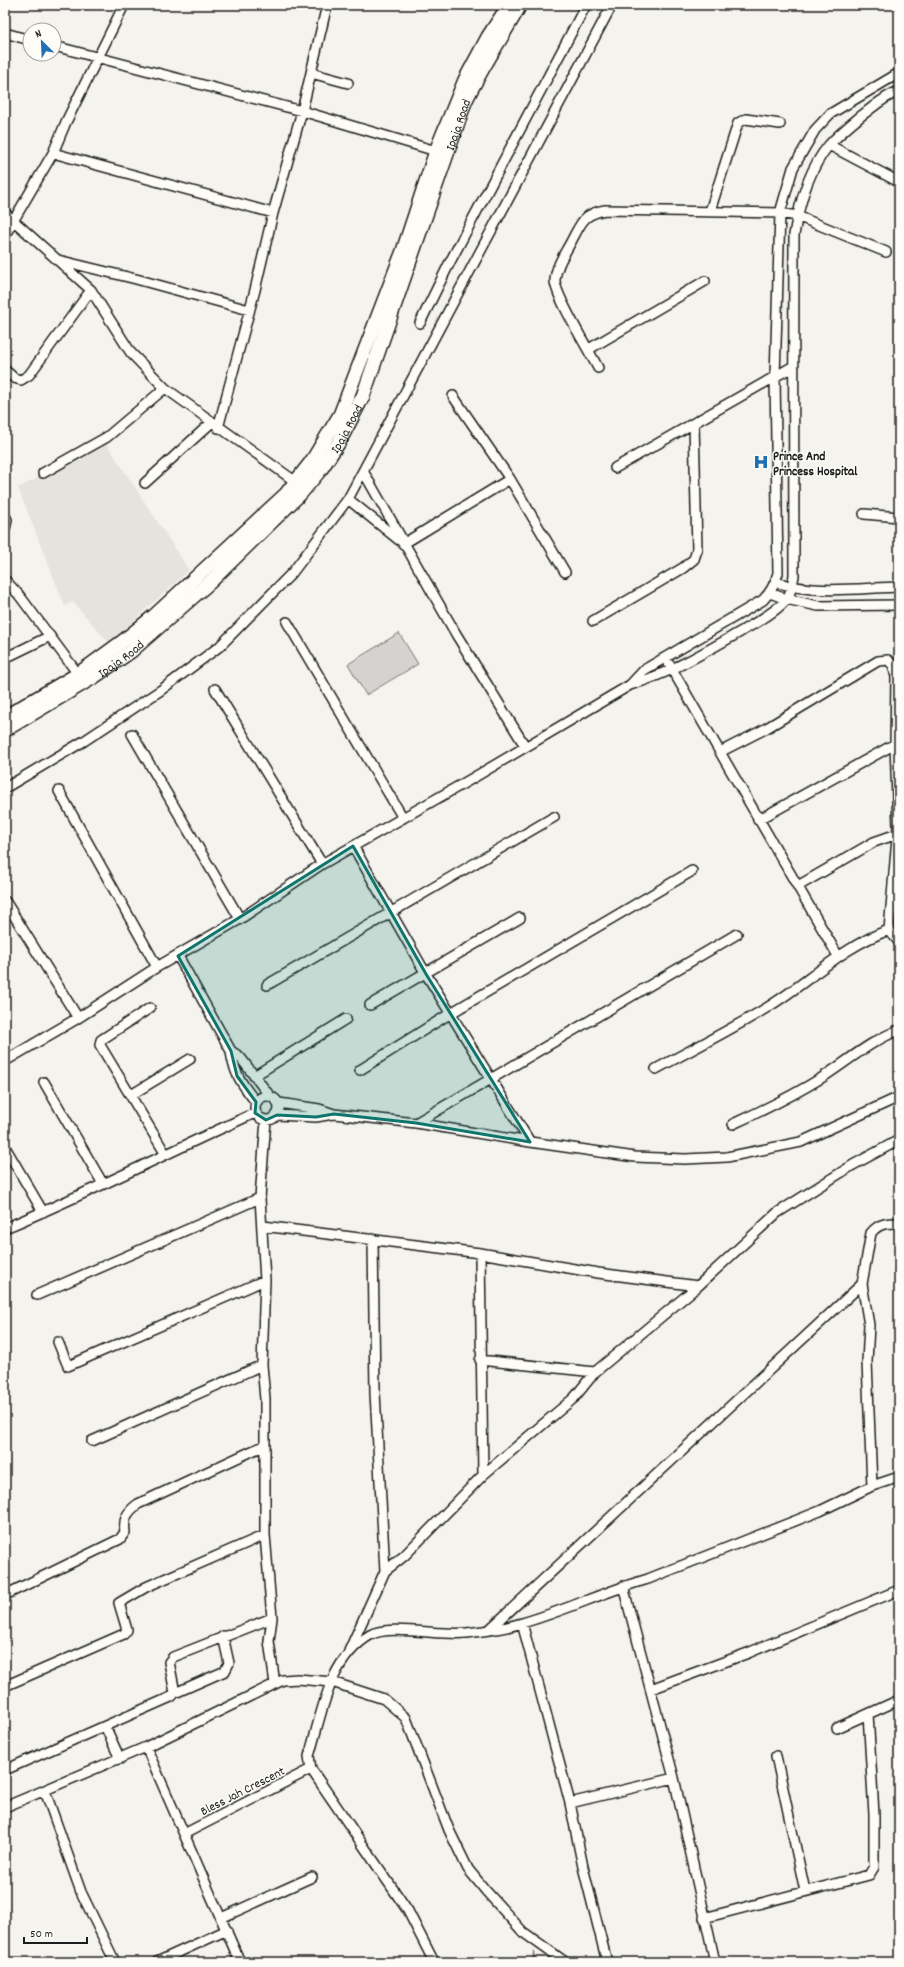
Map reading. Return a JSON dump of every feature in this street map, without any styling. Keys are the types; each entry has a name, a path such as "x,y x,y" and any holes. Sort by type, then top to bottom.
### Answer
{"main road":[{"name":"Ipaja Road","path":"5,717 78,674 122,642 158,620 210,582 301,493 321,469 339,442 363,396 417,223 436,151 468,74 509,5"},
{"name":"Ipaja Road","path":"5,730 94,677 130,652 158,620 286,494 312,461 340,415 403,251 417,223 465,102 480,72 496,49 520,5"}],"street":[{"path":"5,235 54,153 97,58 124,5"},
{"path":"420,323 450,262 586,5"},
{"path":"5,788 91,737 161,690 220,646 292,573 348,499 612,5"},
{"path":"145,483 214,425 249,310 273,213 302,111 311,74 324,6"},
{"path":"5,33 22,38"},
{"path":"62,48 302,111 436,151"},
{"path":"630,685 644,670 763,600 770,593 776,582 778,574 775,377 780,214 793,168 815,130 830,114 899,73"},
{"path":"311,74 348,83"},
{"path":"5,1061 78,1018 157,967 240,919 322,864 630,685 649,680 704,653 777,609 786,599 792,588 794,575 794,410 792,367 794,235 797,216 803,194 814,169 829,146 870,109 891,94 899,91"},
{"path":"710,211 738,123 746,119 780,124"},
{"path":"829,146 899,182"},
{"path":"54,153 273,213"},
{"path":"598,368 560,298 554,282 558,266 584,218 594,212 605,210 710,211 797,216 886,252"},
{"path":"5,213 91,290 131,353 165,388 214,425 296,482"},
{"path":"56,260 136,279 249,310"},
{"path":"589,349 705,281"},
{"path":"5,370 14,378 21,380 29,375 91,290"},
{"path":"615,468 792,367"},
{"path":"43,473 107,437 165,388"},
{"path":"453,396 510,479 564,572"},
{"path":"593,621 683,568 694,559 697,550 694,423"},
{"path":"363,471 403,544 525,746"},
{"path":"403,544 510,479"},
{"path":"348,499 403,544"},
{"path":"864,514 899,517"},
{"path":"5,516 7,520 5,529"},
{"path":"5,580 19,595 78,674"},
{"path":"776,582 792,588 816,590 899,587"},
{"path":"770,593 786,599 818,606 899,605"},
{"path":"287,622 403,818"},
{"path":"5,658 50,636"},
{"path":"666,658 758,820 838,956"},
{"path":"720,752 765,729 878,661 888,660 893,665 896,676 895,744 897,834 895,900 889,930"},
{"path":"215,689 322,864"},
{"path":"132,734 240,919"},
{"path":"758,820 895,744"},
{"path":"59,791 157,967"},
{"path":"267,985 554,817"},
{"path":"798,886 874,842 897,834"},
{"path":"353,846 426,974 530,1142"},
{"path":"360,1070 450,1013 692,871"},
{"path":"5,901 78,1018"},
{"path":"370,1005 426,974 520,918"},
{"path":"656,1069 769,1006 838,956 872,936 889,930"},
{"path":"889,930 899,942"},
{"path":"416,1124 737,934"},
{"path":"178,956 231,1051 232,1062 237,1076 256,1102"},
{"path":"150,1008 101,1040 102,1049 165,1153"},
{"path":"254,1076 346,1019"},
{"path":"733,1124 793,1096 838,1067 878,1038 899,1030"},
{"path":"231,1051 240,1057 269,1095 275,1098 279,1103 280,1110 277,1116 272,1120 259,1118 255,1113 256,1102 261,1096 269,1095"},
{"path":"130,1095 190,1059"},
{"path":"44,1082 103,1184"},
{"path":"279,1103 319,1109 334,1114 416,1124 635,1157 685,1159 727,1157 801,1142 899,1097"},
{"path":"5,1228 43,1212 165,1153 255,1113"},
{"path":"277,1116 316,1117 334,1114"},
{"path":"266,1120 260,1198 263,1226 265,1280 262,1365 265,1399 265,1535 272,1618 269,1641 275,1684"},
{"path":"385,1571 404,1556 483,1475 574,1398 594,1372 698,1286 777,1213 853,1165 899,1140"},
{"path":"5,1147 43,1212"},
{"path":"37,1295 260,1198"},
{"path":"872,1486 868,1362 869,1325 862,1284 871,1233 876,1226 899,1223"},
{"path":"263,1226 480,1252 598,1273 698,1286"},
{"path":"373,1239 374,1393 385,1571 349,1652 335,1672 309,1756 311,1769 408,1911 434,1962"},
{"path":"480,1252 480,1360 483,1475"},
{"path":"58,1342 68,1366 265,1280"},
{"path":"490,1629 862,1284"},
{"path":"480,1360 594,1372"},
{"path":"92,1441 262,1365"},
{"path":"5,1595 120,1539 126,1532 124,1517 130,1509 138,1504 265,1445"},
{"path":"349,1652 371,1635 394,1630 440,1634 464,1633 522,1623 623,1586 648,1580 820,1510 872,1486 899,1477"},
{"path":"5,1686 124,1634 127,1630 127,1624 119,1603 146,1587 265,1535"},
{"path":"623,1586 674,1778 715,1962"},
{"path":"651,1690 748,1653 899,1590"},
{"path":"175,1693 169,1662 173,1657 223,1636 272,1618"},
{"path":"522,1623 570,1803 583,1867 607,1962"},
{"path":"5,1770 171,1697 175,1693 225,1671 229,1663 223,1636"},
{"path":"5,1807 120,1759 275,1684 291,1679 332,1682 384,1699 406,1718 449,1830 468,1869 486,1892 523,1932 565,1962"},
{"path":"837,1728 899,1700"},
{"path":"704,1918 869,1875 874,1867 874,1814 868,1714"},
{"path":"106,1726 120,1759"},
{"path":"146,1747 240,1962"},
{"path":"776,1756 805,1891"},
{"name":"Bless Jah Crescent","path":"184,1834 311,1769"},
{"path":"570,1803 674,1778"},
{"path":"45,1791 81,1892 115,1962"},
{"path":"221,1918 312,1877"},
{"path":"157,1962 227,1930"}],"highlighted area":[{"path":"353,846 426,974 530,1142 416,1123 334,1114 316,1117 277,1115 266,1120 255,1113 256,1102 237,1076 231,1051 178,956"}],"shaded area":[{"path":"106,443 189,570 109,643 73,602 65,606 18,488"},
{"path":"399,633 418,664 366,695 348,664"}],"waterway":[{"path":"534,1953 534,1962"}],"place":[{"name":"Prince And Princess Hospital","path":"761,462"}]}
